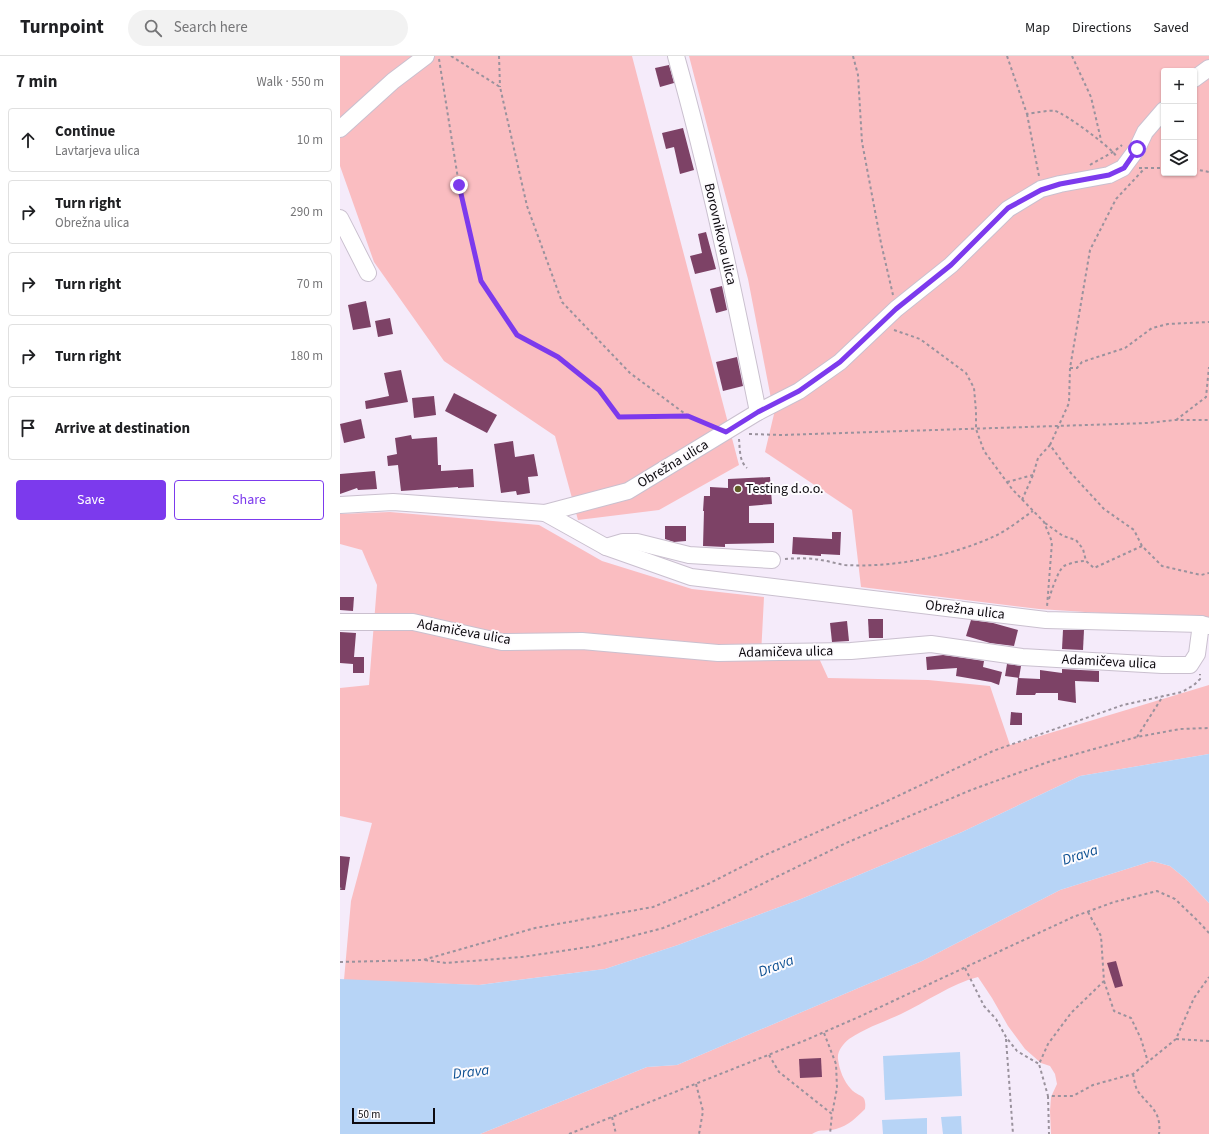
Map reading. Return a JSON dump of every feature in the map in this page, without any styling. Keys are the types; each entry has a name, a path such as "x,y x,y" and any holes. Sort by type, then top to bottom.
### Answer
{"street":[{"path":"340,129 393,81 426,56"},
{"name":"Borovnikova ulica","path":"676,56 711,193 741,325 758,412"},
{"path":"1197,77 1209,68"},
{"path":"1124,168 1137,149 1145,132 1161,113"},
{"name":"Obrežna ulica","path":"340,505 393,502 545,513 628,492 733,431 758,412 799,391 840,362 878,324 951,265 1008,208 1041,190 1060,184 1109,175 1124,168"},
{"path":"340,218 368,273"},
{"name":"Obrežna ulica","path":"545,513 606,548 691,577 1046,620 1205,625"},
{"path":"606,548 624,542 637,542 689,556 772,560"},
{"name":"Adamičeva ulica","path":"340,622 413,622 502,642 582,641 718,653 851,651 932,644 1022,657 1176,665 1190,665 1198,654"},
{"path":"1198,654 1205,625"}],"path":[{"path":"438,56 459,185 481,281 517,335 558,357 599,390 619,417 688,416"},
{"path":"450,56 500,87"},
{"path":"499,56 500,87 527,206 562,302 630,373 688,416 733,431 782,435 1209,420"},
{"path":"853,56 858,75 862,142 881,243 896,309"},
{"path":"1007,56 1027,114 1041,190"},
{"path":"1072,56 1091,97 1101,141"},
{"path":"1027,114 1057,111 1101,141 1114,152 1124,168 1161,168"},
{"path":"1086,168 1098,159 1114,152 1124,143"},
{"path":"1022,500 1033,475 1038,458 1050,445 1069,404 1070,368 1090,250 1116,199 1145,168"},
{"path":"1197,170 1209,172"},
{"path":"1070,368 1078,368 1082,362 1125,348 1152,328 1168,324 1209,322"},
{"path":"878,324 920,339 966,373 974,388 976,429 984,451 1022,500 1044,522 1063,536 1076,540 1083,549 1086,561 1094,568 1142,546"},
{"path":"1176,420 1206,397 1209,367"},
{"path":"733,431 743,464 747,468"},
{"path":"1050,445 1069,471 1104,509 1134,530 1142,546 1162,566 1201,575 1209,573"},
{"path":"1007,482 1033,475"},
{"path":"772,560 797,558 820,560 844,565 885,564 932,557 996,536 1033,511"},
{"path":"1044,522 1052,542 1046,620"},
{"path":"1047,604 1052,588 1064,566 1086,561"},
{"path":"424,960 535,928 653,907 708,884 763,856 883,803 993,751 1122,705 1182,692 1194,685 1200,679 1201,666 1198,654"},
{"path":"1136,737 1163,696"},
{"path":"340,962 424,960 446,963 522,957 596,946 663,928 717,906 846,843 971,790 1051,761 1136,737 1180,729 1209,728"},
{"path":"569,1134 824,1032 1073,917 1114,902 1156,891 1174,898 1209,933"},
{"path":"1088,912 1101,936 1104,981 1114,1011 1131,1018 1148,1062"},
{"path":"965,967 984,1006 996,1019 1006,1037 1017,1051 1040,1064"},
{"path":"1048,1096 1073,1096 1093,1085 1133,1074 1176,1039 1194,998 1209,977"},
{"path":"1049,1134 1048,1096 1040,1064 1048,1044 1071,1013 1104,981"},
{"path":"824,1032 836,1064 837,1088 830,1134"},
{"path":"1006,1037 1013,1134"},
{"path":"1176,1039 1209,1041"},
{"path":"769,1055 779,1072 832,1114"},
{"path":"1133,1074 1137,1089 1154,1108 1160,1125 1159,1134"},
{"path":"696,1084 703,1111 699,1134"},
{"path":"612,1117 616,1134"}],"shaded area":[{"path":"340,56 632,56 739,465 659,510 578,520 555,436 444,361 374,262 340,166"},
{"path":"689,56 1209,56 1209,620 1039,609 861,587 852,510 765,452 774,414 748,279"},
{"path":"390,512 539,525 602,561 692,589 764,597 761,655 818,656 828,678 928,680 990,686 1010,745 1209,685 1209,754 1080,776 962,832 801,899 678,945 605,969 479,985 344,980 351,901 372,823 340,816 340,688 369,685 377,585 362,550 340,544 340,514"},
{"path":"1152,861 1170,866 1186,879 1209,903 1209,1134 1051,1134 1051,1097 1057,1084 1055,1074 1050,1066 1041,1063 1025,1049 1008,1026 978,977 958,984 901,1014 875,1025 849,1039 845,1043 839,1050 838,1056 841,1071 848,1086 864,1098 865,1109 840,1128 818,1131 812,1134 480,1134 647,1067 677,1065 922,961 1060,890"}],"water":[{"name":"Drava","path":"1209,754 1209,903 1186,879 1170,866 1152,861 1060,890 922,961 677,1065 647,1067 480,1134 340,1134 340,979 479,985 605,969 678,945 801,899 962,832 1080,776"},
{"path":"960,1052 962,1096 885,1100 883,1056"},
{"path":"961,1116 962,1134 943,1134 941,1117"},
{"path":"927,1118 927,1134 883,1134 882,1120"}],"building":[{"path":"669,65 674,83 660,87 655,68"},
{"path":"683,128 694,170 680,174 674,147 666,149 662,133"},
{"path":"706,232 716,269 695,274 690,256 702,253 698,234"},
{"path":"722,286 727,310 716,313 710,289"},
{"path":"366,301 371,327 353,330 348,305"},
{"path":"390,318 393,334 378,337 375,321"},
{"path":"737,357 743,386 723,391 716,362"},
{"path":"401,370 408,402 366,409 365,401 389,396 384,373"},
{"path":"454,393 497,415 487,433 445,411"},
{"path":"434,396 436,415 414,418 412,398"},
{"path":"361,419 365,438 344,443 340,424"},
{"path":"411,435 412,439 437,437 438,465 441,465 441,471 473,469 474,487 401,491 398,465 388,466 387,456 397,454 395,438"},
{"path":"513,441 515,457 534,454 538,476 528,477 530,493 517,495 516,491 501,493 494,444"},
{"path":"375,471 377,489 358,490 357,488 340,494 340,474"},
{"path":"770,477 772,504 749,506 749,523 774,523 774,543 725,544 725,547 703,546 704,496 710,496 710,487 728,488 728,479"},
{"path":"665,526 686,526 686,541 674,542 665,539"},
{"path":"832,532 841,532 840,555 821,554 821,556 792,554 793,537 832,539"},
{"path":"340,597 354,597 353,611 340,610"},
{"path":"868,619 883,619 883,638 869,638"},
{"path":"971,620 993,623 1018,630 1014,646 990,643 966,636"},
{"path":"847,621 849,641 832,642 830,623"},
{"path":"1063,630 1084,630 1083,650 1062,649"},
{"path":"340,632 356,633 354,657 364,657 364,673 353,673 353,664 340,663"},
{"path":"943,655 984,661 983,667 1002,672 999,685 991,682 956,676 957,668 927,670 926,657"},
{"path":"1007,664 1021,666 1019,678 1005,676"},
{"path":"1062,669 1099,671 1099,682 1075,681 1076,703 1058,700 1058,693 1016,695 1018,678 1040,679 1040,670 1062,673"},
{"path":"1011,712 1022,713 1022,725 1010,725"},
{"path":"340,856 350,857 345,890 340,890"},
{"path":"1116,961 1123,986 1115,988 1107,963"},
{"path":"821,1058 822,1077 800,1078 799,1059"}],"place":[{"name":"Testing d.o.o.","path":"738,489"}],"route":[{"path":"459,185 481,281 517,335 558,357 599,390 619,417 688,416 726,432 758,412 799,391 840,362 878,324 951,265 1008,208 1041,190 1060,184 1109,175 1124,168 1137,149"}]}
